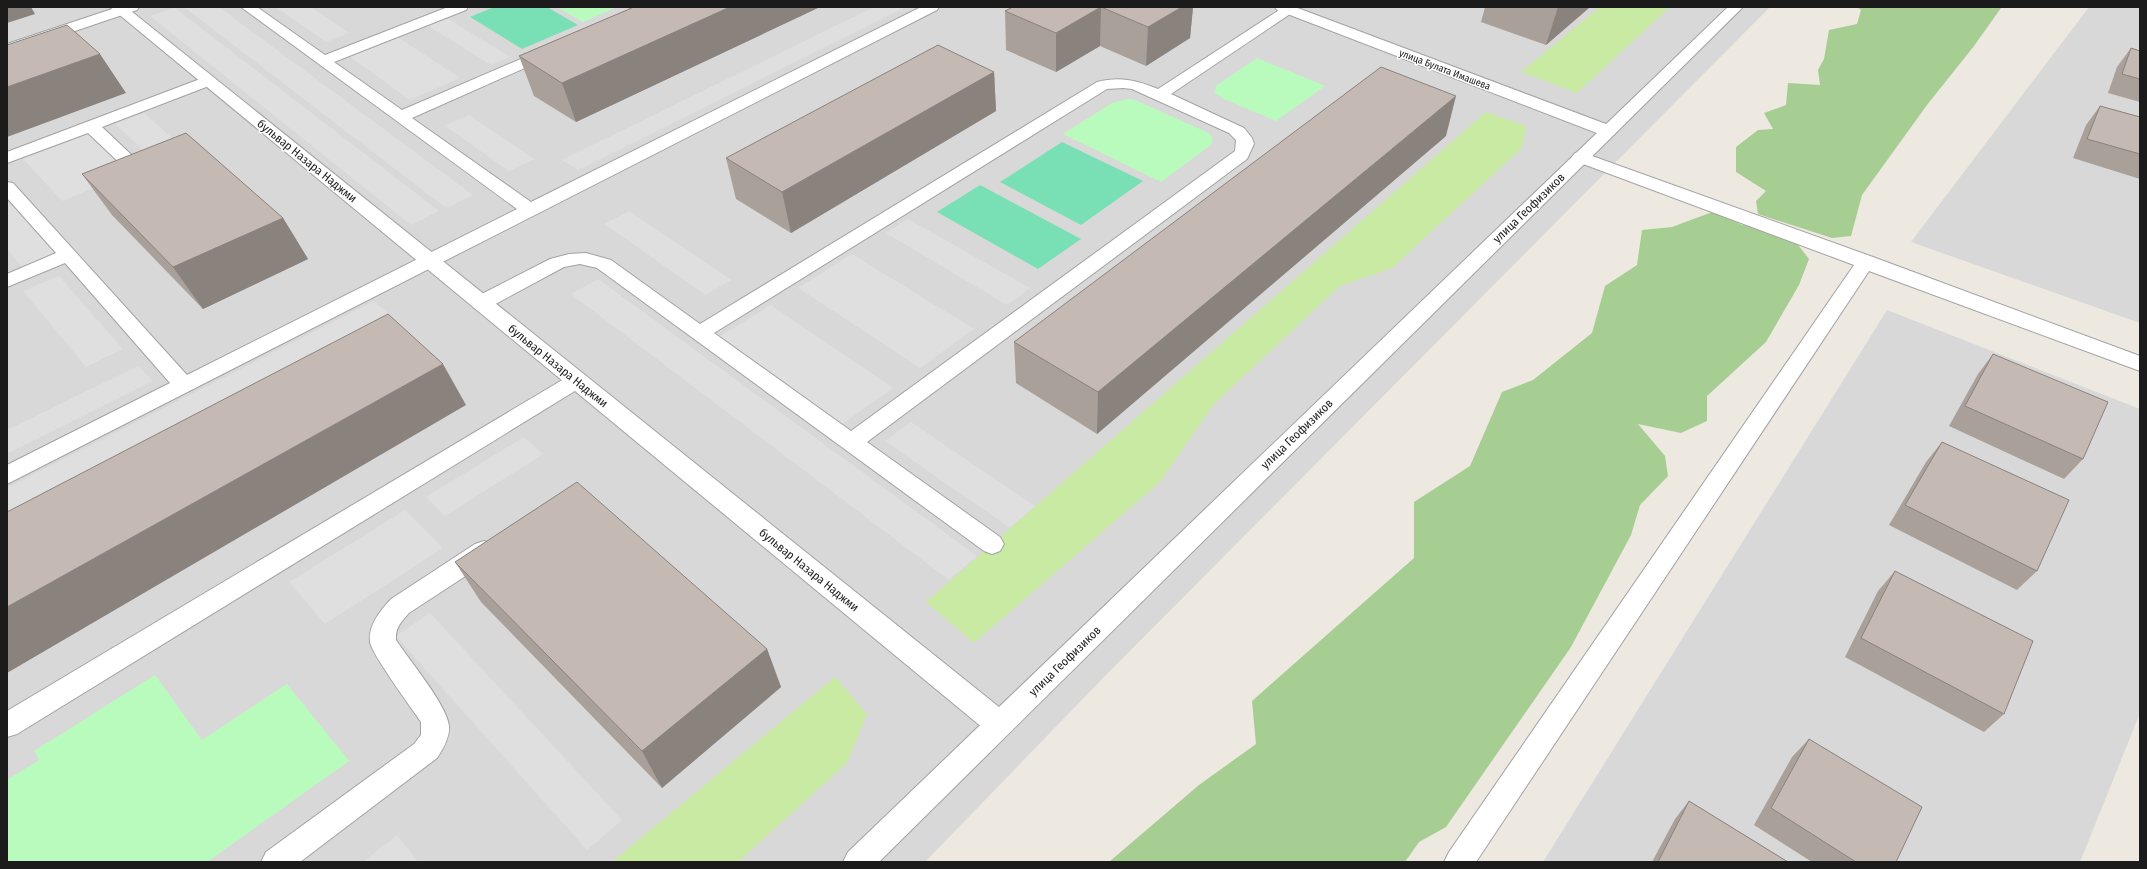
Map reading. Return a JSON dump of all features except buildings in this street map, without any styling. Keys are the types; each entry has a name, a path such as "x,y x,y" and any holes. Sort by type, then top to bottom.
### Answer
{"street":[{"path":"248,7 530,210"},
{"path":"323,61 461,7"},
{"path":"7,475 932,7"},
{"name":"улица Геофизиков","path":"858,862 1736,7"},
{"path":"7,49 123,8"},
{"name":"бульвар Назара Наджми","path":"123,8 208,81 999,724"},
{"path":"1159,95 1286,8"},
{"name":"улица Булата Имашева","path":"1286,8 1608,131"},
{"path":"400,117 560,47"},
{"path":"7,158 208,81"},
{"path":"700,333 1103,85 1123,83 1136,85 1235,129 1246,141 1246,147 1241,155 852,442"},
{"path":"91,126 134,167"},
{"path":"1581,158 1866,261 2140,364"},
{"path":"7,187 184,385"},
{"path":"7,281 68,255"},
{"path":"481,304 557,263 580,257 591,258 604,264 992,544"},
{"path":"1459,862 1866,261"},
{"path":"7,725 576,381"},
{"path":"276,862 424,753 432,744 437,727 433,717 383,643 382,633 385,625 400,606 503,538"}],"shaded area":[{"path":"7,7 1770,7 1105,676 925,862 7,862"},
{"path":"184,7 219,7 473,195 446,208"},
{"path":"276,7 311,7 349,33 326,42"},
{"path":"874,7 906,7 578,170 562,160"},
{"path":"2089,7 2140,7 2140,323 1911,242"},
{"path":"175,8 439,211 411,225 150,16"},
{"path":"447,18 510,57 491,65 428,26"},
{"path":"398,38 460,78 410,100 350,57"},
{"path":"144,113 186,150 156,162 115,124"},
{"path":"469,115 534,159 509,171 445,126"},
{"path":"91,133 133,172 62,201 23,159"},
{"path":"7,197 56,252 22,267 7,249"},
{"path":"629,211 731,280 706,295 604,224"},
{"path":"908,219 1030,288 1007,305 886,233"},
{"path":"852,254 974,329 920,368 798,288"},
{"path":"59,276 123,349 86,367 23,291"},
{"path":"598,279 977,556 949,580 571,294"},
{"path":"374,301 390,315 7,515 7,488"},
{"path":"771,305 893,388 841,425 719,337"},
{"path":"1887,310 2140,409 2140,713 2080,862 1543,862"},
{"path":"138,366 153,381 7,454 7,430"},
{"path":"911,422 1035,506 1010,528 885,441"},
{"path":"524,437 543,454 445,516 426,497"},
{"path":"405,510 443,548 325,624 289,582"},
{"path":"430,613 622,820 587,850 396,636"},
{"path":"397,835 418,862 363,862"}],"green space":[{"path":"494,7 547,7 578,25 522,49 470,17"},
{"path":"557,7 617,7 583,22"},
{"path":"1600,7 1670,7 1577,93 1521,72"},
{"path":"1857,7 2001,8 1974,46 1927,105 1862,195 1851,236 1832,238 1758,214 1756,201 1766,191 1736,172 1736,147 1758,130 1773,129 1764,113 1786,105 1788,83 1820,85 1818,70 1824,59 1829,30 1857,24 1861,10"},
{"path":"1257,58 1325,86 1276,121 1224,99 1215,93 1216,86"},
{"path":"1128,99 1135,100 1209,133 1212,137 1212,144 1161,182 1063,134 1112,103"},
{"path":"1486,112 1526,126 1522,148 1392,268 1340,286 1214,404 1160,482 974,643 926,602"},
{"path":"1062,142 1143,181 1081,225 1000,182"},
{"path":"980,185 1081,239 1038,269 937,212"},
{"path":"1715,211 1742,225 1763,226 1792,237 1809,259 1799,285 1766,342 1707,396 1707,421 1681,433 1638,424 1665,456 1668,476 1640,505 1631,535 1571,647 1446,827 1419,842 1405,862 1109,862 1199,785 1256,744 1252,701 1414,558 1414,502 1470,466 1502,392 1533,380 1592,333 1605,286 1637,265 1642,230 1672,227"},
{"path":"155,675 202,740 287,684 349,761 207,862 7,862 7,780 39,760 34,751"},
{"path":"835,677 867,714 847,763 738,862 612,862"}]}
